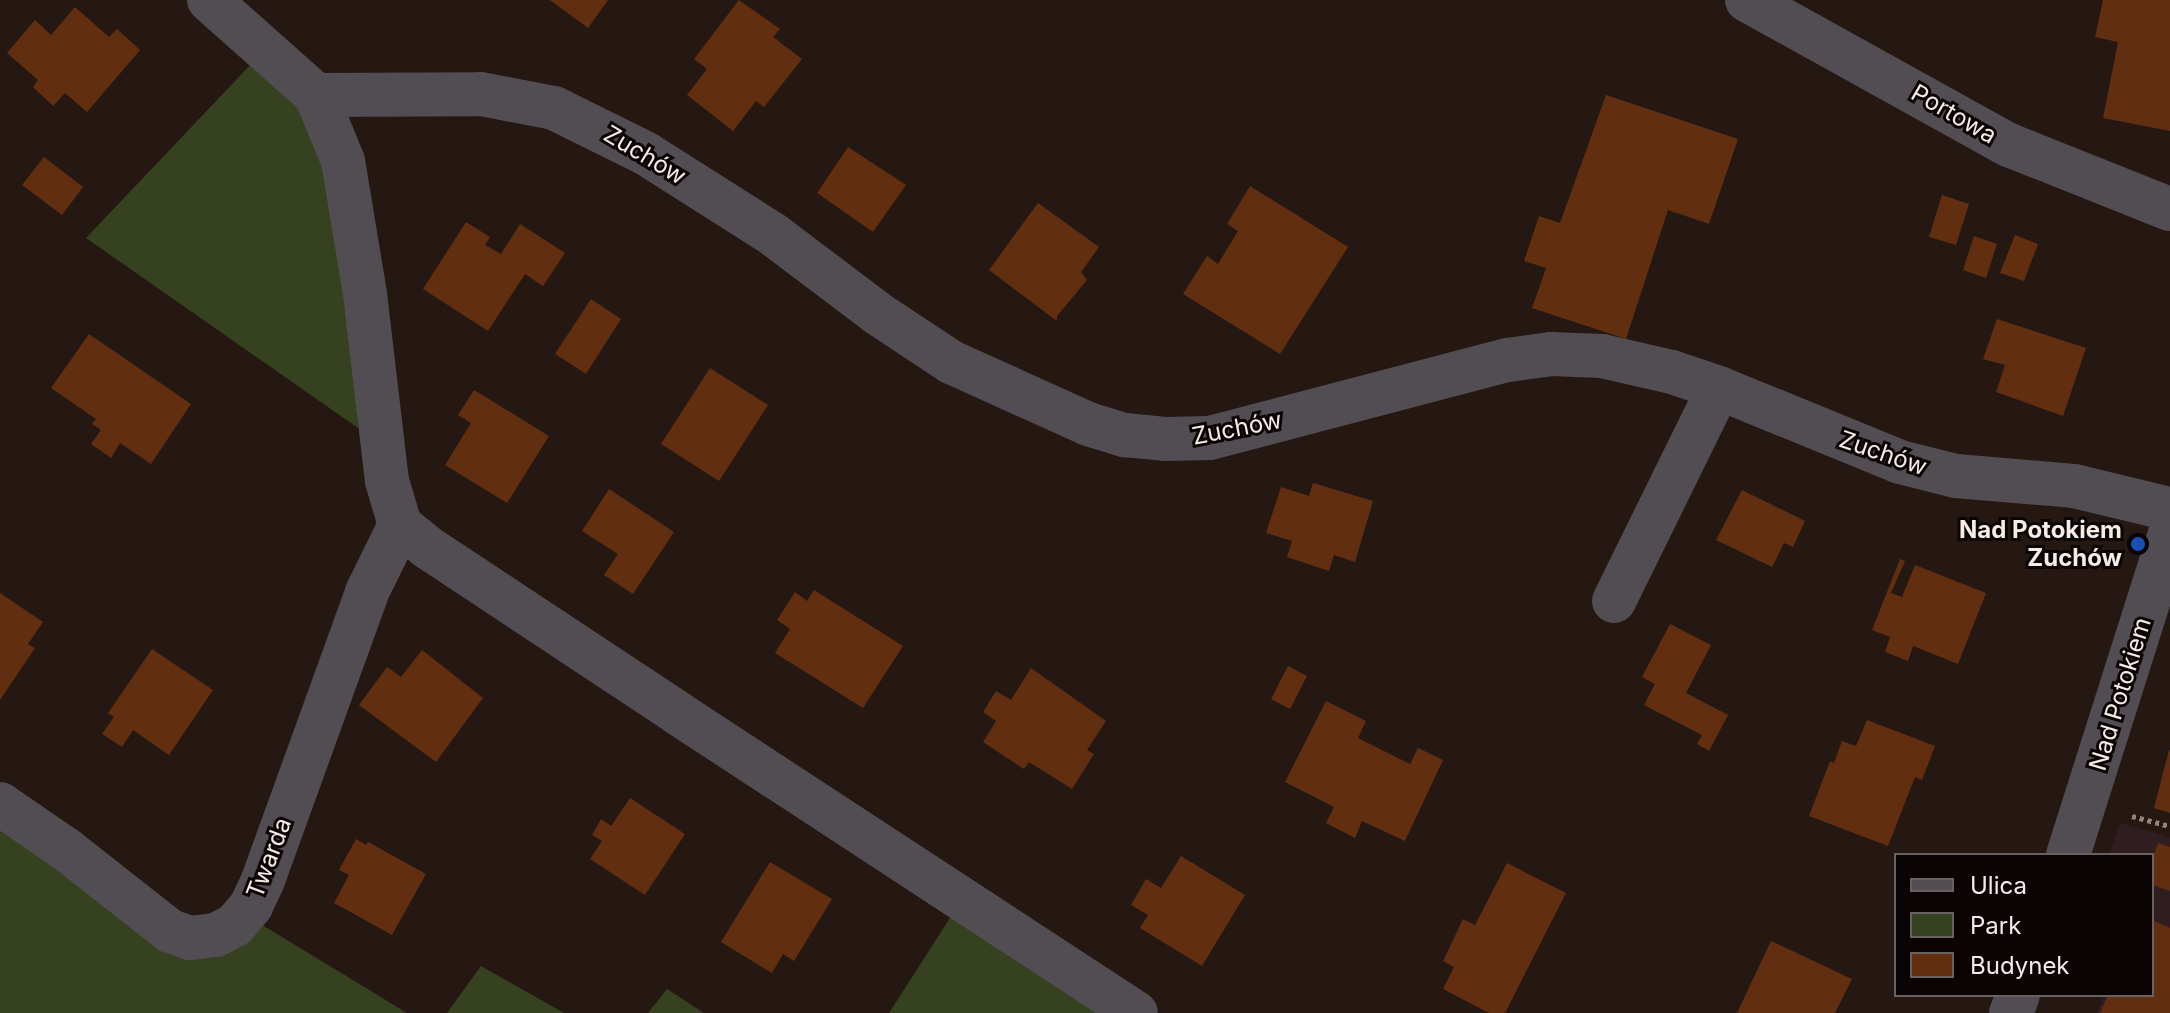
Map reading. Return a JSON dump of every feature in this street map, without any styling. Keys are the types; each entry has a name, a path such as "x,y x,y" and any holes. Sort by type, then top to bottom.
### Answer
{"street":[{"path":"209,0 316,95 343,161 365,294 387,481 400,525 427,547 665,705 1136,1013"},
{"name":"Portowa","path":"1747,0 2009,145 2170,209"},
{"name":"Zuchów","path":"316,95 481,94 554,108 645,153 774,235 877,313 951,362 1088,424 1125,435 1165,439 1210,438 1457,370 1551,354 1602,356 1642,364 1719,388 1900,462 1956,476 2074,486 2170,509"},
{"path":"1614,601 1719,388"},
{"name":"Twarda","path":"0,804 67,850 170,931 190,938 216,935 235,925 251,906 263,880 367,592 400,525"},
{"name":"Nad Potokiem","path":"2069,853 2170,533"}],"path":[{"path":"2130,815 2170,826"}],"shaded area":[{"path":"2120,823 2170,837 2170,1013 2097,1013 2103,997 2154,997 2154,853 2110,853"}],"green space":[{"path":"255,60 303,107 329,173 351,291 358,428 86,238"},
{"path":"0,817 130,925 259,923 407,1013 0,1013"},
{"path":"952,915 1101,1013 889,1013"},
{"path":"481,966 564,1013 447,1013"},
{"path":"667,989 704,1013 648,1013"}],"building":[{"path":"550,0 608,0 588,28"},
{"path":"739,0 780,29 773,37 802,59 764,107 756,101 733,131 687,95 707,69 694,59"},
{"path":"2103,0 2170,0 2170,131 2103,118 2118,42 2095,37"},
{"path":"75,7 109,37 117,29 140,50 87,112 65,93 53,106 33,87 38,80 7,53 35,20 51,35"},
{"path":"1606,95 1738,139 1709,224 1668,210 1626,339 1532,308 1546,268 1524,261 1539,216 1560,223"},
{"path":"848,147 906,185 873,232 817,193"},
{"path":"44,157 83,187 62,215 22,185"},
{"path":"1250,186 1348,247 1280,354 1183,294 1207,256 1218,264 1238,231 1227,224"},
{"path":"1942,195 1969,204 1956,245 1929,237"},
{"path":"1038,203 1099,247 1081,272 1087,280 1057,316 1057,321 989,270"},
{"path":"466,222 490,237 485,245 501,254 520,224 565,253 543,286 525,274 488,331 423,289"},
{"path":"2015,235 2038,244 2024,281 2000,273"},
{"path":"1974,236 1997,244 1986,278 1963,270"},
{"path":"591,299 621,319 586,374 555,354"},
{"path":"1997,319 2086,348 2063,416 1996,392 2005,365 1983,359"},
{"path":"89,334 191,404 151,464 120,443 111,458 91,444 101,430 92,424 96,419 51,388"},
{"path":"710,368 768,405 719,481 661,444"},
{"path":"474,390 549,436 507,503 445,465 471,423 458,415"},
{"path":"1313,483 1373,501 1355,562 1334,555 1329,571 1287,557 1292,541 1266,533 1281,487 1309,496"},
{"path":"609,489 674,532 633,594 604,575 618,554 582,531"},
{"path":"1742,490 1805,521 1793,547 1784,543 1772,567 1716,540"},
{"path":"1900,559 1905,561 1891,593 1902,597 1915,565 1986,593 1958,664 1913,646 1908,661 1885,652 1890,637 1872,630"},
{"path":"814,590 903,646 863,708 775,653 790,629 777,620 795,592 807,601"},
{"path":"0,593 43,622 28,644 35,648 0,700"},
{"path":"1670,624 1711,645 1686,693 1728,715 1709,751 1697,744 1702,735 1644,705 1655,684 1642,677"},
{"path":"152,649 213,690 169,755 133,730 122,747 102,734 114,717 108,713"},
{"path":"422,650 483,698 436,762 359,705 387,667 401,677"},
{"path":"1288,666 1307,676 1290,709 1271,699"},
{"path":"1031,668 1106,721 1087,750 1094,754 1072,789 1029,762 1024,769 983,742 996,721 983,712 996,691 1011,700"},
{"path":"1326,701 1366,721 1358,738 1410,764 1418,748 1443,760 1405,841 1362,821 1355,838 1326,823 1334,807 1285,782"},
{"path":"1867,720 1935,746 1922,780 1915,777 1888,846 1809,816 1830,761 1834,763 1842,741 1856,746"},
{"path":"2170,750 2170,813 2154,808"},
{"path":"630,798 685,834 645,895 590,859 602,841 592,835 601,819 611,826"},
{"path":"356,839 366,845 368,842 426,874 392,935 334,903 349,875 339,870"},
{"path":"2158,843 2170,847 2170,891 2154,886 2154,854"},
{"path":"1181,856 1245,895 1202,966 1140,928 1148,915 1131,905 1146,879 1161,888"},
{"path":"770,862 832,899 794,961 783,954 772,973 721,942"},
{"path":"1507,863 1566,893 1505,1013 1489,1013 1443,989 1454,967 1443,961 1463,919 1475,925"},
{"path":"2154,921 2170,928 2170,1013 2100,1013 2107,997 2154,997"},
{"path":"1771,941 1852,979 1835,1013 1737,1013"}],"place":[{"name":"Nad Potokiem Zuchów","path":"2138,544"}]}
